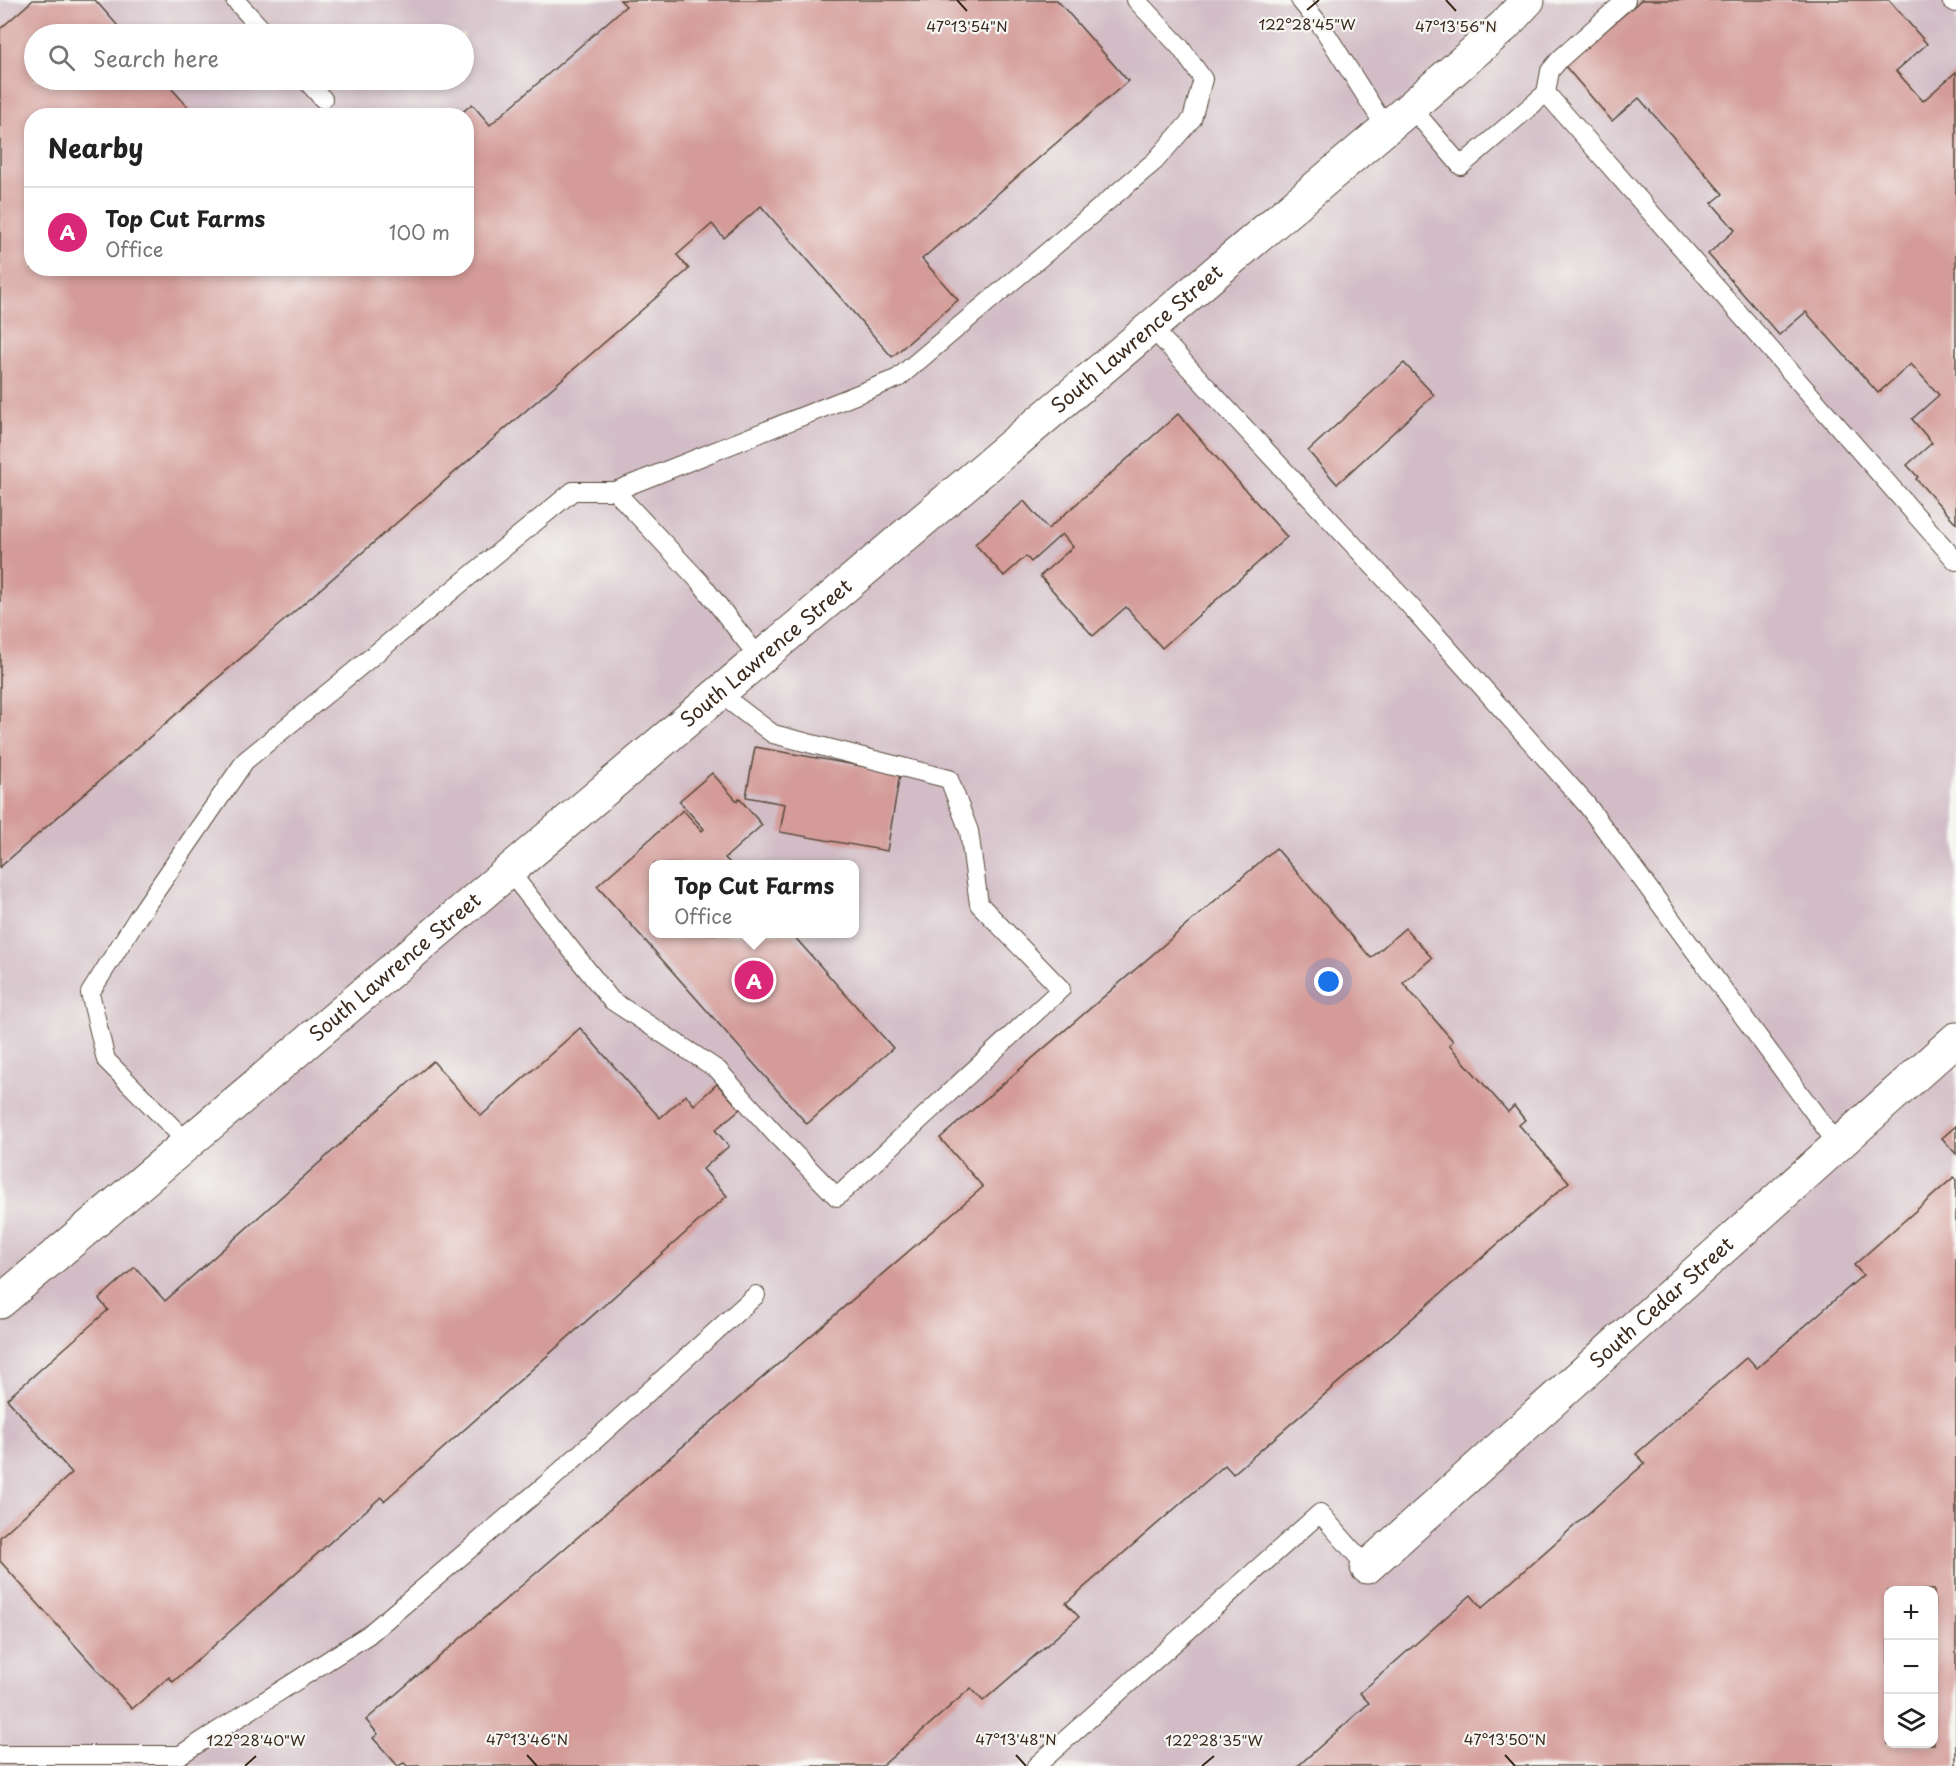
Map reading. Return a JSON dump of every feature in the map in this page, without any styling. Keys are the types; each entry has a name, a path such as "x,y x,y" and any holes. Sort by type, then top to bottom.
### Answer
{"street":[{"name":"South Lawrence Street","path":"0,1302 1399,118 1504,26 1528,0"},
{"name":"South Cedar Street","path":"1367,1567 1956,1039"}],"lane":[{"path":"235,0 257,24"},
{"path":"188,1143 106,1060 90,993 138,917 245,761 573,491 615,491 898,378 1155,161 1192,119 1203,79 1180,47 1136,0"},
{"path":"1300,0 1399,118 1461,166 1546,93 1550,71 1560,59 1626,0"},
{"path":"1951,0 1956,3"},
{"path":"315,90 323,99"},
{"path":"1546,93 1956,561"},
{"path":"1151,327 1413,609 1587,805 1838,1145"},
{"path":"615,491 700,582 760,659"},
{"path":"509,871 611,1000 718,1070 777,1136 837,1197 1061,989 979,904 969,831 949,779 773,734 719,693"},
{"path":"0,1755 180,1755 368,1635 544,1486 756,1295"},
{"path":"1036,1766 1320,1513 1367,1567"}],"shaded area":[{"path":"0,0 1956,0 1956,1766 0,1766"}],"building":[{"path":"33,0 95,0 116,24 24,24 24,90 173,90 189,108 24,108 24,276 474,276 474,108 467,108 472,104 490,125 626,6 620,0 1057,0 1128,81 922,259 958,300 892,357 761,206 724,238 712,224 677,255 689,269 0,867 0,29"},
{"path":"1641,0 1889,0 1927,44 1896,71 1923,101 1956,72 1956,523 1916,479 1918,477 1907,465 1932,443 1912,419 1939,395 1911,364 1878,393 1806,312 1779,335 1708,254 1735,230 1712,203 1723,194 1639,98 1612,121 1565,66"},
{"path":"1404,363 1434,395 1337,484 1308,451"},
{"path":"1178,414 1287,537 1162,648 1126,607 1093,636 1040,576 1073,547 1062,534 1031,562 1026,556 1004,576 975,544 1024,501 1048,529"},
{"path":"755,747 900,773 887,851 780,832 785,804 746,797"},
{"path":"712,773 737,801 739,798 762,825 725,858 727,860 649,860 649,938 796,938 893,1048 807,1124 597,886 683,810 702,831 704,829 679,801"},
{"path":"1276,848 1371,958 1405,928 1432,958 1403,983 1453,1041 1449,1045 1508,1112 1514,1106 1525,1120 1519,1125 1569,1182 1233,1474 1225,1465 1066,1603 1079,1617 983,1701 971,1688 882,1766 407,1766 404,1763 398,1766 373,1738 378,1734 366,1720 983,1187 940,1138"},
{"path":"580,1028 660,1118 686,1095 694,1105 717,1084 740,1109 715,1130 729,1146 703,1169 727,1196 384,1501 381,1497 173,1682 169,1677 132,1709 0,1561 0,1537 72,1473 7,1399 108,1310 99,1299 135,1267 165,1301 433,1061 481,1116"},
{"path":"1956,1126 1956,1154 1942,1138"},
{"path":"1954,1177 1956,1180 1956,1766 1298,1766 1369,1703 1360,1693 1471,1595 1482,1608 1645,1463 1636,1454 1747,1357 1757,1368 1863,1275 1854,1265"}],"place":[{"name":"Top Cut Farms","path":"754,980"}]}
